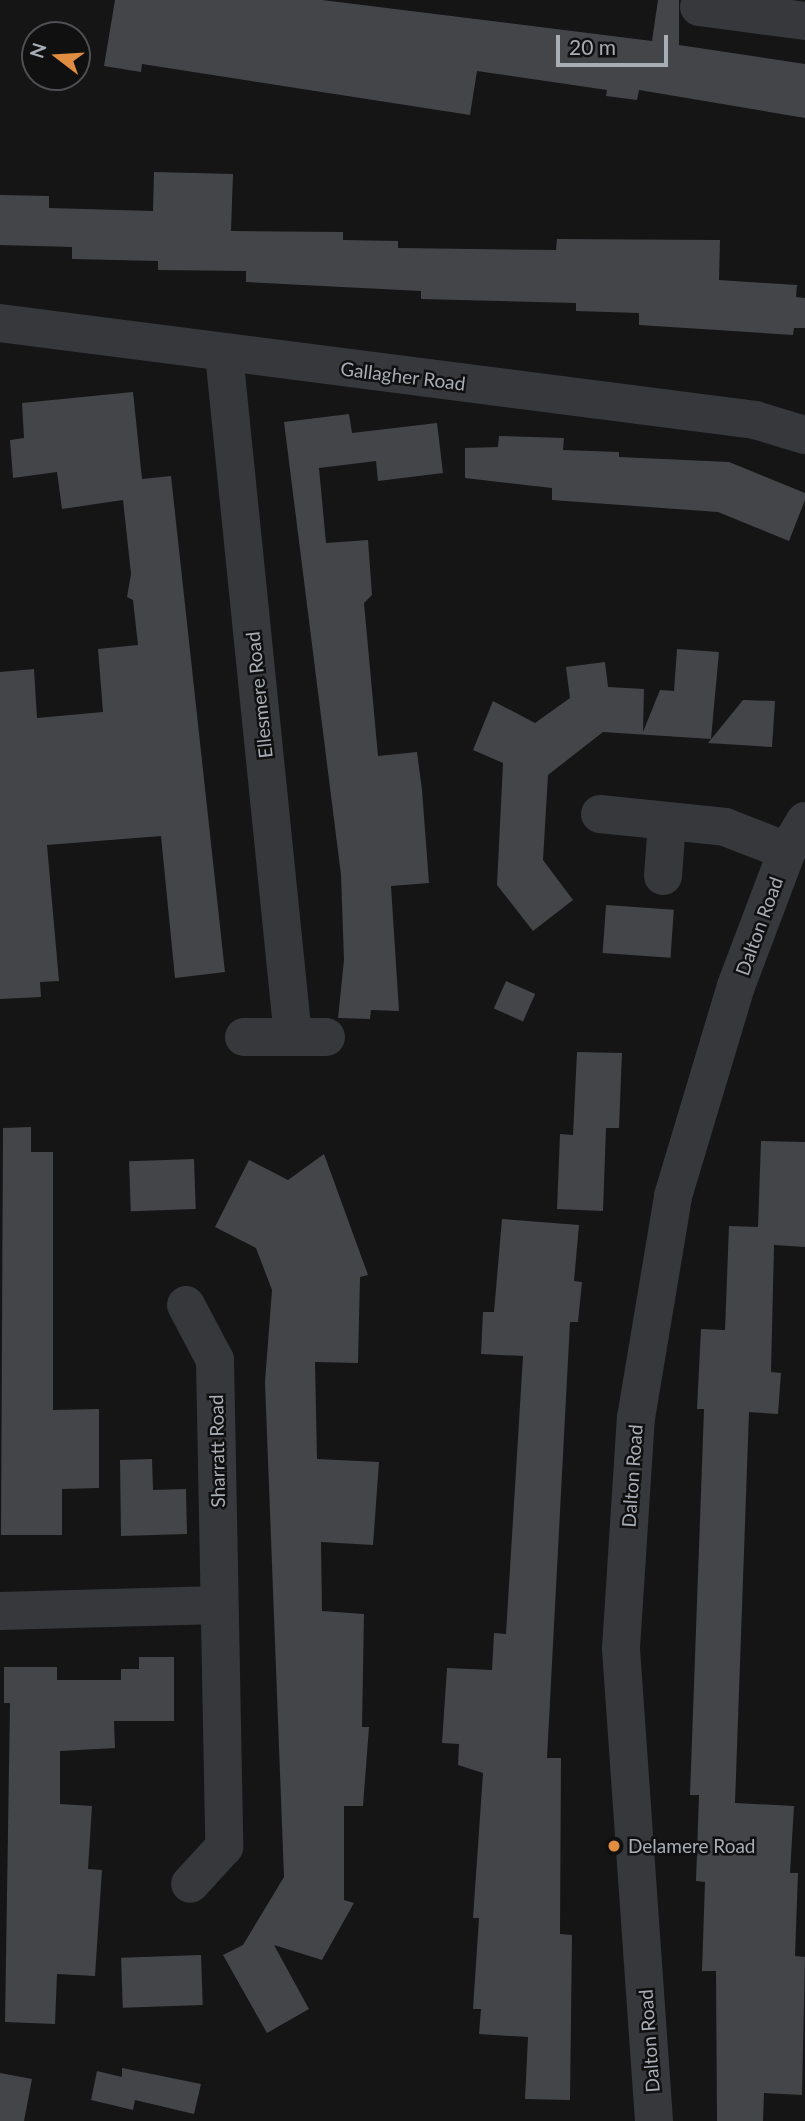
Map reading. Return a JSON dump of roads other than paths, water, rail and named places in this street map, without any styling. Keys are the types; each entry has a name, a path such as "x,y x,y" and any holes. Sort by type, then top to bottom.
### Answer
{"street":[{"path":"699,7 805,21"},
{"name":"Gallagher Road","path":"0,323 224,354 755,419 805,435"},
{"name":"Ellesmere Road","path":"224,354 310,1037 244,1037"},
{"name":"Dalton Road","path":"600,814 796,836 736,986 673,1196 635,1418 621,1648 654,2121"},
{"path":"663,876 667,823"},
{"name":"Sharratt Road","path":"186,1306 215,1360 224,1847 190,1884"},
{"path":"0,1611 219,1605"}],"place":[{"name":"Delamere Road","path":"614,1846"}]}
